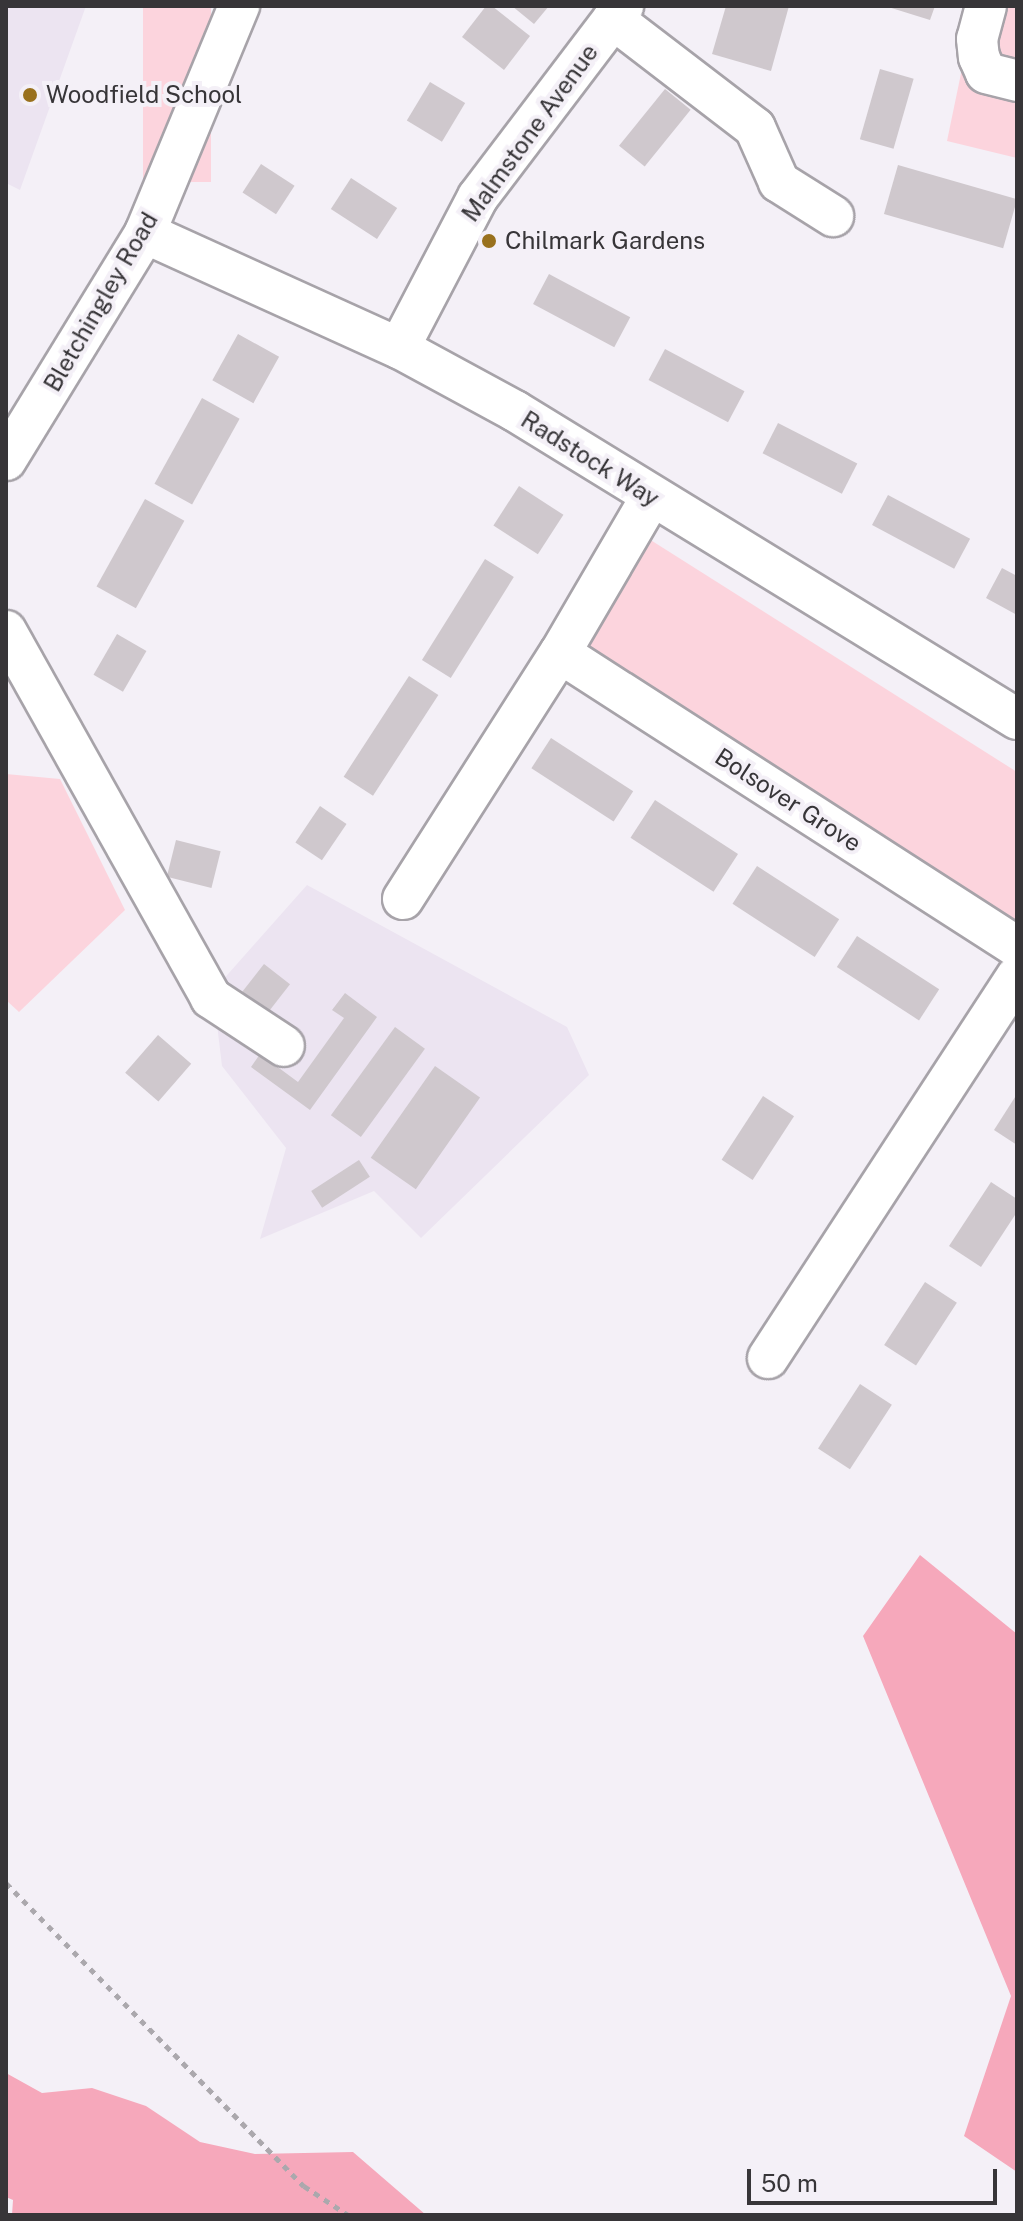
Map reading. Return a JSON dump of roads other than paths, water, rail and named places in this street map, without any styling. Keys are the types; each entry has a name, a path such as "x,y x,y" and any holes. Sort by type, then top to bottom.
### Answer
{"street":[{"name":"Bletchingley Road","path":"13,436 145,233 239,6"},
{"path":"986,6 977,39 979,57 986,73 1017,81"},
{"path":"618,13 755,128 779,182 833,216"},
{"name":"Malmstone Avenue","path":"399,348 478,197 618,13"},
{"name":"Radstock Way","path":"145,233 399,348 515,411 1017,719"},
{"path":"403,899 560,653 651,497"},
{"path":"6,631 211,998 284,1046"},
{"name":"Bolsover Grove","path":"560,653 1017,947"},
{"path":"768,1358 1017,976"}],"place":[{"name":"Woodfield School","path":"30,95"},
{"name":"Chilmark Gardens","path":"489,241"}]}
